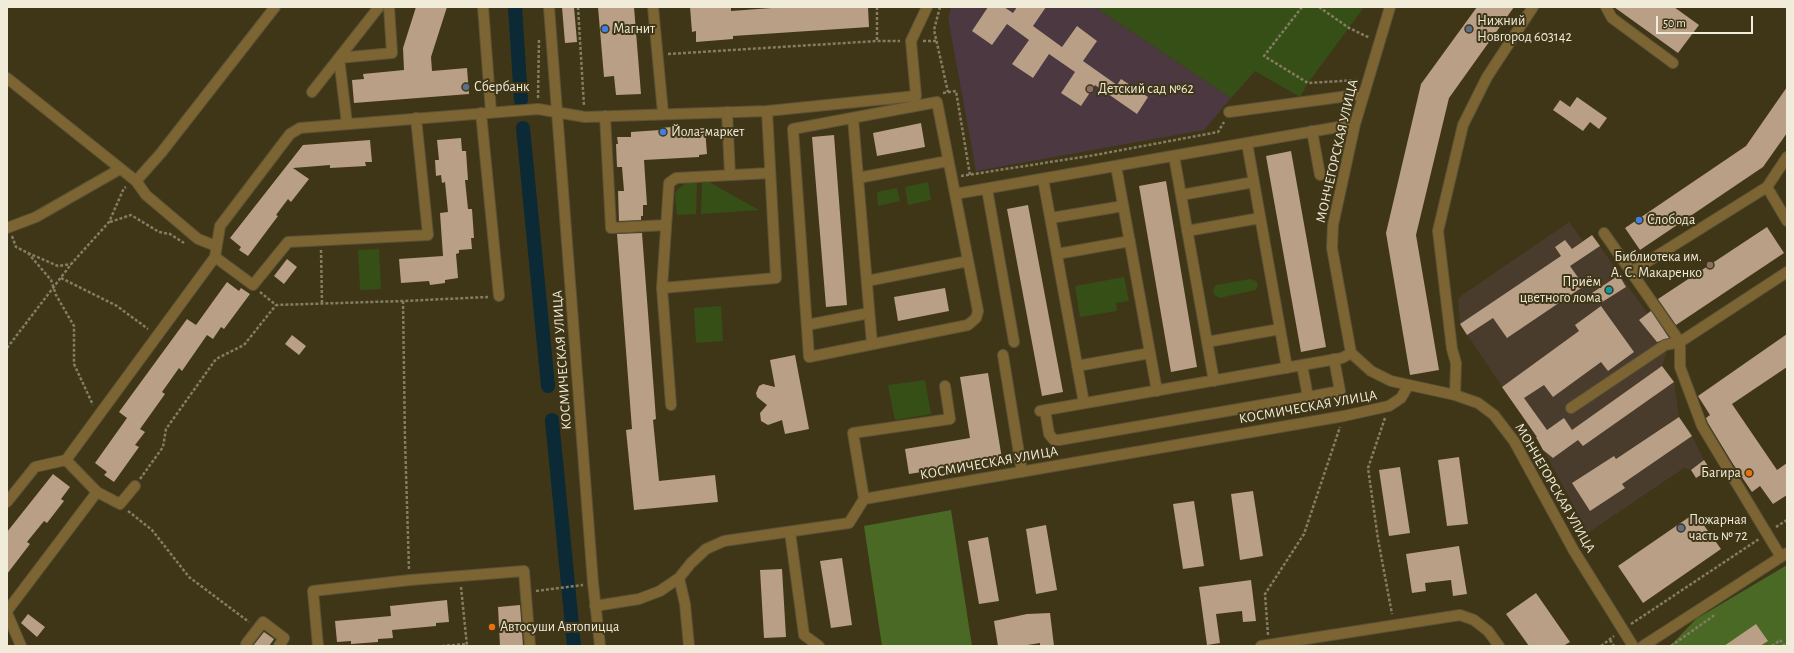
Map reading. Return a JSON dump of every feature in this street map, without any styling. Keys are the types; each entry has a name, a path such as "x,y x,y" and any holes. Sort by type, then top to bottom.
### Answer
{"street":[{"path":"136,181 161,153 275,7"},
{"path":"312,92 379,7"},
{"path":"339,58 392,53 389,7"},
{"path":"484,7 486,113 499,296"},
{"path":"549,7 556,111"},
{"path":"653,7 663,114"},
{"path":"7,502 34,467 66,460 215,257 220,226 290,134 300,128 538,109 585,117 767,111 916,96 911,41 927,7"},
{"name":"МОНЧЕГОРСКАЯ УЛИЦА","path":"1390,7 1378,42 1355,124 1338,199 1332,248 1351,354 1371,371 1391,381 1408,386 1455,395 1478,403 1494,415 1514,441 1574,551 1633,646"},
{"path":"1455,395 1456,363 1452,349 1438,231 1463,125 1487,77 1533,7"},
{"path":"1606,7 1612,18 1673,63"},
{"path":"339,58 346,124"},
{"path":"7,78 136,181 146,195 198,238 216,246"},
{"path":"1229,112 1363,94"},
{"path":"937,102 948,161 978,311 976,318 968,325 809,357 793,129 937,102"},
{"name":"КОСМИЧЕСКАЯ УЛИЦА","path":"556,111 595,606 600,646"},
{"path":"662,288 776,278 767,111"},
{"path":"727,112 730,175"},
{"path":"605,116 611,228 666,225"},
{"path":"215,257 253,285 288,242 428,235 416,118"},
{"path":"853,118 872,344"},
{"path":"955,194 1355,124"},
{"path":"1312,132 1320,175"},
{"path":"1247,143 1287,368"},
{"path":"1174,156 1214,381"},
{"path":"1632,272 1767,187 1787,157"},
{"path":"858,178 948,161"},
{"path":"1116,166 1156,391"},
{"path":"8,228 36,217 120,169"},
{"path":"671,405 662,288 668,188 672,180 770,173"},
{"path":"1044,179 1084,404"},
{"path":"1180,195 1254,182"},
{"path":"1767,187 1787,220"},
{"path":"987,189 1014,342"},
{"path":"1051,218 1124,206"},
{"path":"1187,231 1260,218"},
{"path":"1604,233 1680,342 1680,367 1702,426 1767,533 1784,555 1643,646"},
{"path":"1057,254 1130,241"},
{"path":"867,281 968,261"},
{"path":"1571,408 1665,345 1680,342 1787,272"},
{"path":"807,325 869,313"},
{"path":"1207,342 1280,329"},
{"path":"1077,366 1150,353"},
{"path":"1334,359 1340,391 1308,397 1059,440 1054,440 1049,434 1043,411 1334,359 1342,358 1351,354"},
{"path":"1003,355 1022,472"},
{"path":"1302,365 1308,397"},
{"path":"595,606 639,599 660,591 679,578 691,563 706,549 724,541 849,522 864,499 853,433 950,419 945,386"},
{"name":"КОСМИЧЕСКАЯ УЛИЦА","path":"864,499 1344,416 1389,406 1401,398 1408,386"},
{"path":"66,460 97,492 120,504 135,486"},
{"path":"21,646 7,612 97,492"},
{"path":"790,532 804,635 820,646"},
{"path":"318,646 313,591 410,580 524,571 530,646"},
{"path":"679,578 685,604 689,646"},
{"path":"1264,645 1460,615 1474,620 1488,631 1498,646"},
{"path":"246,644 263,622 284,638 279,646"}],"path":[{"path":"578,7 585,117"},
{"path":"877,7 877,41"},
{"path":"940,7 934,30 948,92"},
{"path":"1302,7 1264,56 1308,82 1368,79"},
{"path":"1319,7 1349,28 1378,42"},
{"path":"538,109 539,34"},
{"path":"657,55 877,41 936,41"},
{"path":"940,93 956,91 970,175 1096,155 1218,132 1229,112"},
{"path":"7,348 72,263 109,222 124,188 136,181"},
{"path":"109,222 131,215 159,232 170,234 186,245"},
{"path":"8,228 16,247 58,266 72,263"},
{"path":"321,241 322,304"},
{"path":"28,253 51,280 56,295 74,326 74,364 98,416"},
{"path":"61,278 117,306 157,336"},
{"path":"253,285 276,305 403,302 499,296"},
{"path":"403,302 405,440 410,580"},
{"path":"135,486 163,447 166,429 216,359 244,345 276,305"},
{"path":"1389,406 1368,468 1378,539 1394,624"},
{"path":"1264,645 1265,594 1304,534 1344,416"},
{"path":"120,504 147,526 189,577 258,628"},
{"path":"1601,646 1787,520"},
{"path":"442,646 467,645 460,576"},
{"path":"526,592 580,586"},
{"path":"1610,640 1614,646"},
{"path":"1772,646 1780,640 1784,646"}],"shaded area":[{"name":"Детский сад №62","path":"951,7 1095,7 1231,98 1204,130 976,171 948,18"},
{"path":"1569,222 1583,241 1592,235 1647,313 1651,311 1671,339 1662,366 1674,382 1679,417 1692,436 1704,460 1691,470 1684,468 1586,534 1584,525 1536,437 1460,324 1458,298"}],"green space":[{"path":"1095,7 1364,7 1308,83 1300,97 1255,71 1231,98"},
{"path":"709,182 759,210 701,214 702,183"},
{"path":"928,182 931,200 908,205 905,187"},
{"path":"686,183 697,183 696,214 677,215 675,194 678,189"},
{"path":"897,188 900,201 878,206 877,192"},
{"path":"379,249 381,289 360,290 358,250"},
{"path":"1124,277 1129,301 1116,303 1117,311 1080,317 1075,286"},
{"path":"1250,279 1256,281 1258,284 1256,290 1219,298 1214,294 1213,290 1216,285"},
{"path":"721,306 723,341 696,343 694,308"},
{"path":"925,380 931,414 895,420 888,385"},
{"path":"951,510 972,646 882,646 864,526"},
{"path":"1787,565 1787,646 1670,646 1696,619"}],"building":[{"path":"416,7 447,7 431,57 432,71 467,68 469,94 354,103 352,80 364,79 363,74 404,70 403,48"},
{"path":"562,7 574,7 577,42 565,43"},
{"path":"598,7 634,7 641,94 616,95 614,76 604,77"},
{"path":"690,7 731,7 731,11 785,7 868,7 869,27 733,36 733,39 696,42 696,31 692,32"},
{"path":"988,7 1004,7 1013,13 1017,7 1046,7 1033,26 1062,47 1077,26 1097,41 1083,61 1117,85 1121,79 1148,97 1137,114 1095,85 1081,106 1061,93 1075,72 1049,54 1033,78 1012,64 1029,40 1007,24 992,45 972,31"},
{"path":"1477,7 1514,7 1449,98 1416,235 1439,370 1410,375 1386,233 1421,84"},
{"path":"1614,7 1674,7 1699,25 1678,53"},
{"path":"1787,87 1787,133 1763,167 1640,250 1625,228 1746,146"},
{"path":"1577,97 1607,118 1599,129 1590,122 1583,131 1553,110 1560,100 1570,107"},
{"path":"921,123 925,147 877,156 873,133"},
{"path":"672,127 672,129 705,128 707,154 699,155 699,157 644,160 647,205 643,205 643,216 641,216 641,220 619,221 618,191 624,191 622,167 617,167 617,137 631,137 631,132 660,130 660,128"},
{"path":"834,135 847,305 826,307 812,137"},
{"path":"461,138 462,151 466,151 468,180 465,180 468,209 472,209 474,238 471,238 472,249 459,250 459,253 456,254 458,278 445,280 445,283 430,285 429,281 401,283 399,259 443,256 440,213 448,212 445,182 442,183 441,175 436,176 435,160 439,160 437,140"},
{"path":"370,140 372,162 365,162 366,166 330,168 330,165 293,168 309,179 291,202 288,199 276,215 278,216 248,256 239,250 241,247 230,238 303,145"},
{"path":"1291,151 1326,347 1301,352 1266,156"},
{"path":"1166,181 1197,367 1171,372 1139,186"},
{"path":"1028,205 1063,392 1042,396 1007,209"},
{"path":"1767,227 1784,253 1676,325 1658,299"},
{"path":"642,233 656,419 653,420 659,481 715,475 718,502 634,510 626,430 632,429 617,234"},
{"path":"1592,235 1600,246 1570,266 1584,286 1507,338 1493,318 1467,335 1460,324 1561,256 1555,247 1565,240 1572,249"},
{"path":"287,259 297,267 284,284 274,276"},
{"name":"Приём цветного лома","path":"1619,275 1626,287 1599,304 1592,293"},
{"path":"227,282 239,291 241,288 250,294 224,329 221,327 213,339 207,335 182,371 179,368 162,392 165,394 140,429 145,432 135,445 139,447 114,482 104,475 107,472 95,463 127,418 119,412 187,319 196,325"},
{"path":"945,288 949,311 898,321 894,297"},
{"path":"1601,306 1634,352 1608,371 1601,362 1553,397 1544,385 1524,398 1547,430 1564,418 1572,430 1662,366 1674,382 1583,446 1578,440 1553,458 1543,450 1537,437 1502,387 1579,331 1575,325"},
{"path":"1651,311 1669,338 1657,342 1639,320"},
{"path":"1787,334 1787,367 1732,404 1777,470 1787,463 1787,495 1773,504 1760,486 1752,492 1708,423 1706,418 1710,415 1698,396"},
{"path":"292,335 306,346 299,355 285,344"},
{"path":"795,355 809,429 785,434 782,420 768,425 761,421 760,413 767,405 757,397 756,393 759,386 763,384 775,387 770,360"},
{"path":"988,373 1002,459 909,474 905,449 970,438 960,377"},
{"path":"1679,417 1692,436 1622,484 1625,488 1590,511 1572,483 1614,456 1616,459"},
{"path":"1459,457 1468,524 1447,526 1438,460"},
{"path":"1704,460 1710,469 1696,478 1691,470"},
{"path":"1400,467 1410,533 1389,536 1379,470"},
{"path":"53,474 70,487 61,499 64,501 47,523 44,521 27,542 30,544 7,574 7,532"},
{"path":"1253,491 1263,556 1240,560 1231,494"},
{"path":"1194,501 1204,566 1183,569 1173,504"},
{"path":"1695,513 1721,549 1643,603 1618,566"},
{"path":"1046,525 1057,590 1036,594 1026,529"},
{"path":"988,537 999,601 979,604 968,541"},
{"path":"1459,546 1467,594 1453,596 1451,580 1425,583 1426,591 1412,593 1406,554"},
{"path":"842,558 852,625 831,628 820,561"},
{"path":"782,569 786,637 764,638 760,570"},
{"path":"1251,580 1256,621 1243,622 1242,611 1216,614 1220,643 1207,645 1199,587"},
{"path":"1536,593 1570,642 1563,646 1529,646 1506,614"},
{"path":"447,600 449,622 436,623 436,626 392,630 393,638 378,639 378,642 351,644 351,641 337,642 335,621 391,616 390,606"},
{"path":"520,605 523,646 500,646 498,607"},
{"path":"1050,613 1054,646 1040,646 1040,643 1021,646 998,646 994,621 1027,614"},
{"path":"28,614 45,627 37,637 21,623"},
{"path":"1756,624 1768,641 1760,646 1724,646"},
{"path":"264,632 274,639 269,646 253,646"}],"waterway":[{"path":"515,7 521,100"},
{"path":"523,128 548,386"},
{"path":"552,420 574,646"}],"place":[{"name":"Магнит","path":"605,29"},
{"name":"Нижний Новгород 603142","path":"1469,29"},
{"name":"Сбербанк","path":"466,87"},
{"name":"Детский сад №62","path":"1090,89"},
{"name":"Йола-маркет","path":"663,132"},
{"name":"Слобода","path":"1639,220"},
{"name":"Библиотека им. А. С. Макаренко","path":"1710,265"},
{"name":"Приём цветного лома","path":"1609,290"},
{"name":"Багира","path":"1749,473"},
{"name":"Пожарная часть № 72","path":"1681,528"},
{"name":"Автосуши Автопицца","path":"492,627"}]}
